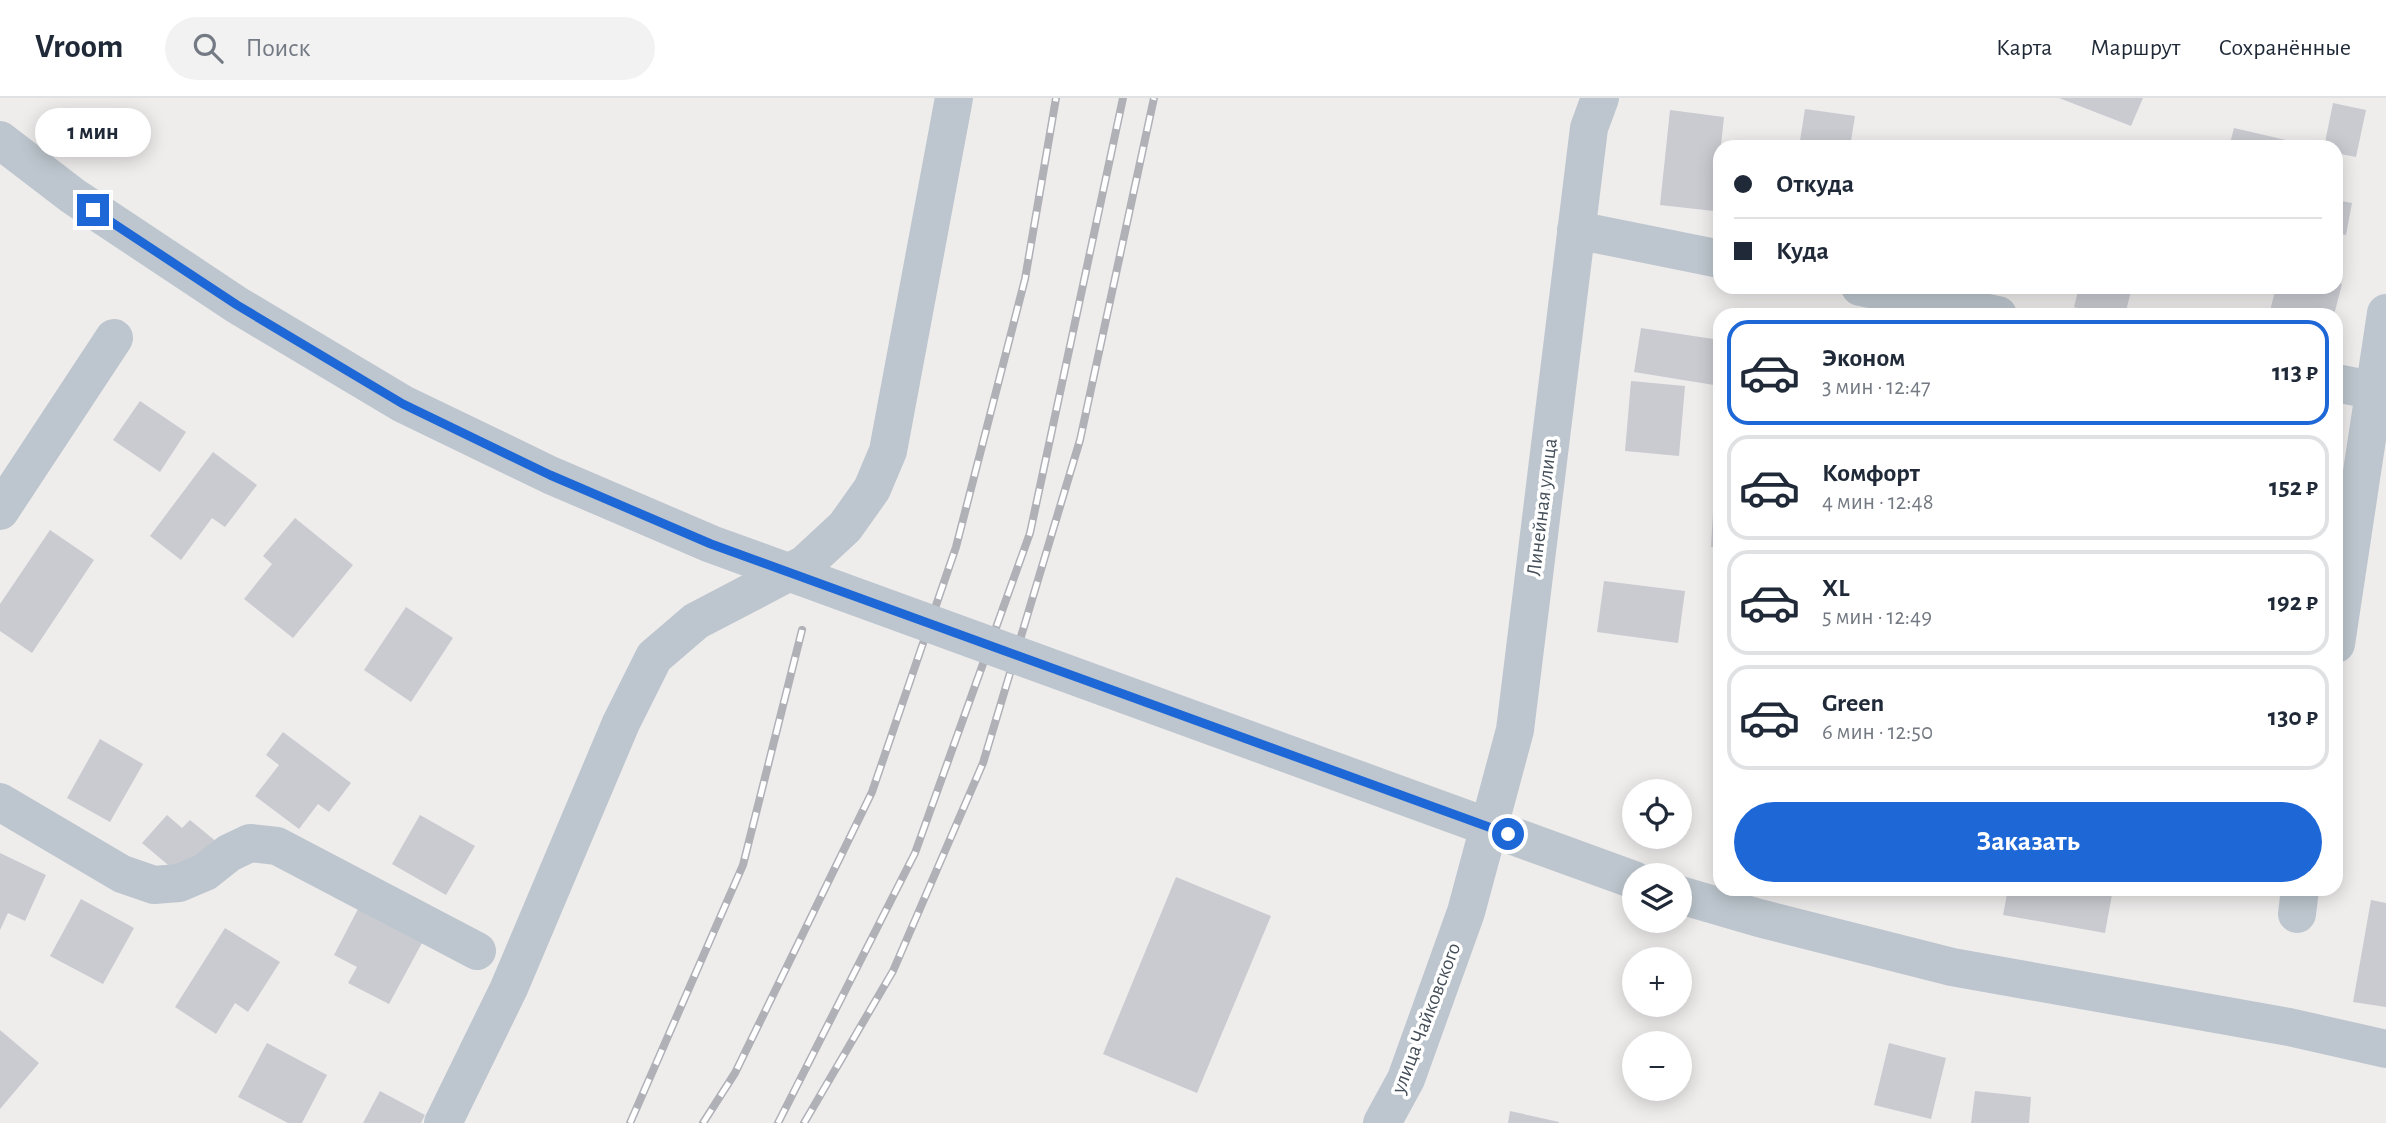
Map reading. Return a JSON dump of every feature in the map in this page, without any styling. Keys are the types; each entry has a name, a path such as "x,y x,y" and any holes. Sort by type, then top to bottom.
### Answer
{"street":[{"path":"443,1123 509,988 621,723 654,657 696,621 805,564 845,527 872,489 888,452 954,98"},
{"name":"Линейная улица","path":"1466,912 1515,730 1589,128 1600,98"},
{"path":"0,140 73,196 248,312 403,404 550,475 711,544 1622,876"},
{"path":"1577,230 1713,258"},
{"path":"1894,294 1964,308"},
{"path":"2343,604 2380,392 2386,313"},
{"path":"0,511 114,338"},
{"path":"2343,384 2380,392"},
{"path":"0,802 121,874 154,885 179,883 205,873 229,853 250,843 277,846 477,951"},
{"path":"1692,898 1759,918 1952,967 2289,1027 2386,1049"},
{"name":"улица Чайковского","path":"1382,1123 1406,1079 1466,912"}],"building":[{"path":"2059,98 2143,98 2131,126"},
{"path":"2333,103 2366,110 2356,157 2343,154 2343,140 2325,140"},
{"path":"1805,109 1855,116 1851,140 1800,140"},
{"path":"1670,110 1724,117 1722,140 1713,140 1713,211 1660,205"},
{"path":"2234,128 2286,140 2231,140"},
{"path":"2343,201 2352,203 2346,235 2343,234"},
{"path":"2077,294 2130,294 2127,308 2074,307"},
{"path":"2274,294 2339,294 2336,308 2271,308"},
{"path":"1641,328 1713,339 1713,385 1634,372"},
{"path":"1631,381 1685,386 1679,456 1625,451"},
{"path":"140,401 186,432 160,472 113,440"},
{"path":"213,452 257,485 225,527 212,518 181,560 150,536"},
{"path":"1713,512 1713,547 1711,547"},
{"path":"295,518 353,565 293,638 244,599 272,564 263,556"},
{"path":"50,530 94,560 32,653 0,631 0,604"},
{"path":"1604,581 1685,591 1678,643 1597,632"},
{"path":"406,607 453,638 411,702 364,670"},
{"path":"283,732 351,783 329,812 318,804 299,829 255,796 279,765 266,755"},
{"path":"100,739 143,764 110,822 67,798"},
{"path":"167,815 182,828 190,820 218,843 186,880 142,843"},
{"path":"420,815 475,846 446,895 392,864"},
{"path":"0,853 46,875 25,921 8,913 0,930"},
{"path":"1176,877 1271,916 1197,1093 1103,1054"},
{"path":"2007,896 2112,896 2105,933 2003,915"},
{"path":"81,899 134,928 103,984 50,956"},
{"path":"2371,900 2386,903 2386,1007 2353,1002"},
{"path":"358,909 422,943 389,1004 348,983 357,967 334,955"},
{"path":"225,928 280,962 248,1012 235,1003 216,1034 175,1007"},
{"path":"0,1030 39,1063 0,1109"},
{"path":"267,1043 327,1075 302,1123 288,1123 238,1097"},
{"path":"1889,1043 1946,1058 1931,1119 1874,1105"},
{"path":"380,1091 425,1115 421,1123 363,1123"},
{"path":"1975,1091 2031,1097 2029,1123 1971,1123"},
{"path":"1510,1111 1559,1122 1559,1123 1508,1123"}],"railway":[{"path":"703,1123 735,1073 872,792 956,547 1025,279 1056,98"},
{"path":"778,1123 915,853 1030,533 1123,98"},
{"path":"804,1123 893,971 983,763 1080,440 1154,98"},
{"path":"630,1123 743,865 802,630"}],"route":[{"path":"93,210 237,305 403,404 550,475 711,544 1508,834"}]}
